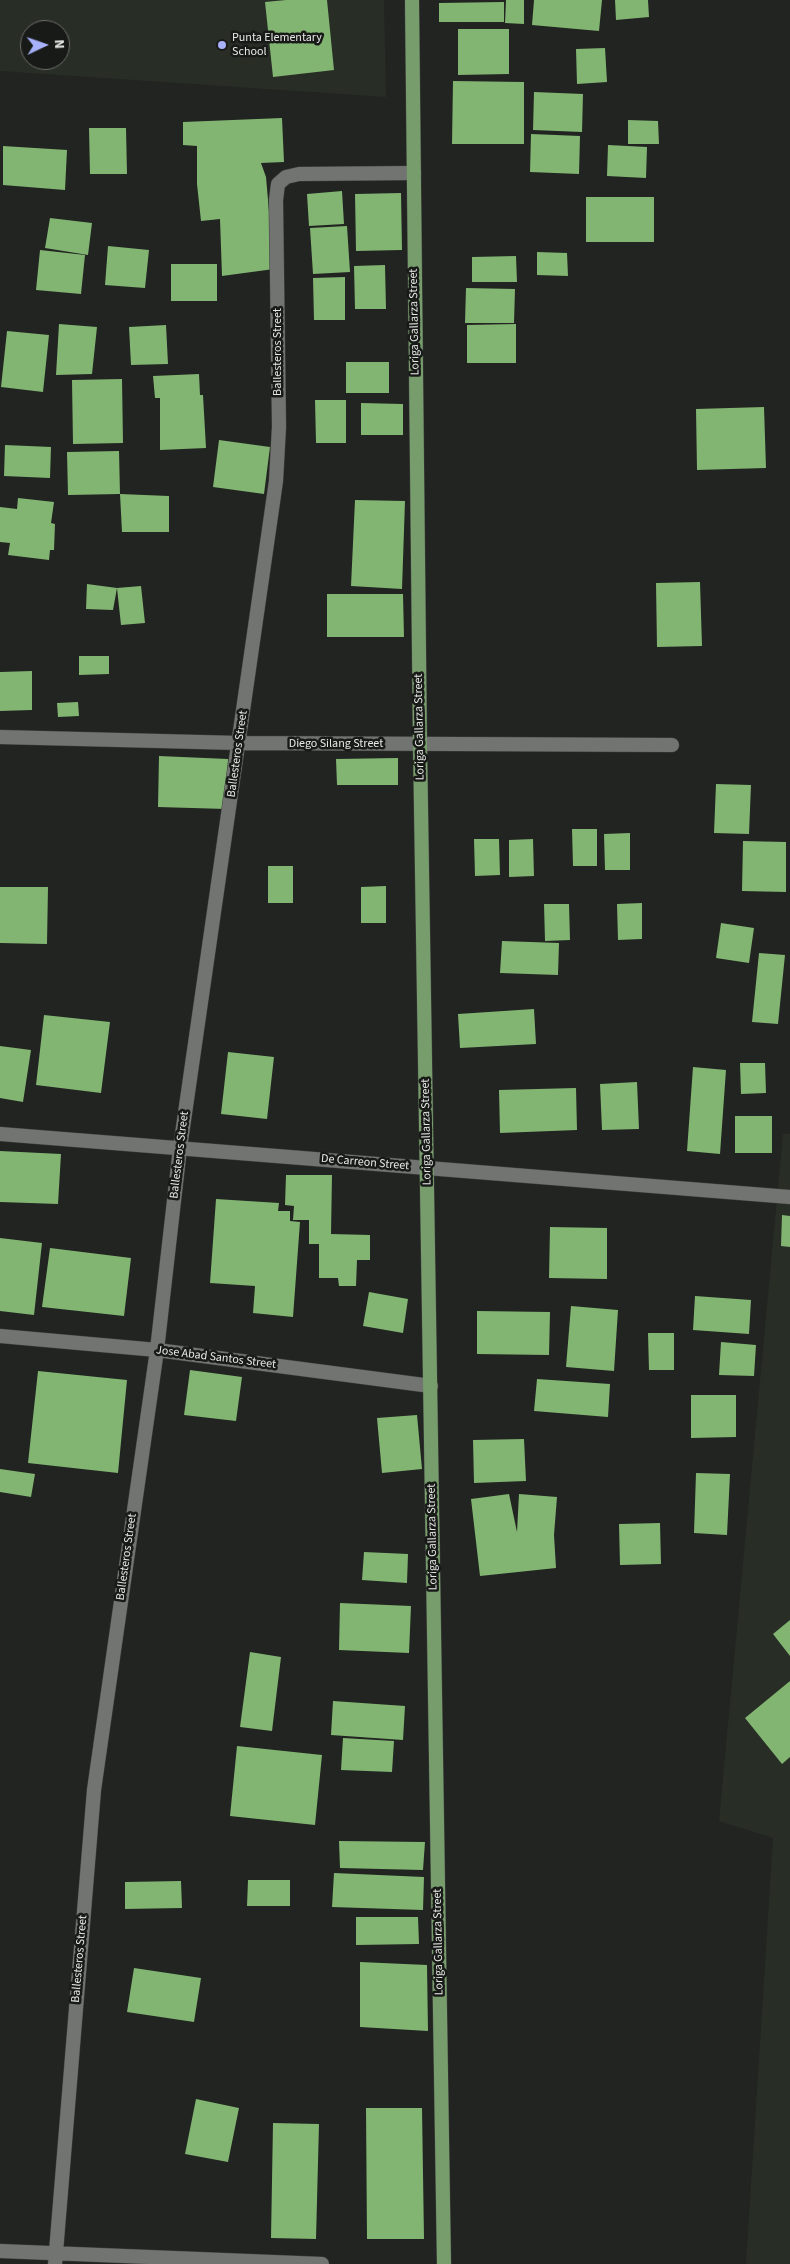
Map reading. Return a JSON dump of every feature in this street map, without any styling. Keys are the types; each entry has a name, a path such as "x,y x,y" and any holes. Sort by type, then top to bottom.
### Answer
{"main road":[{"name":"Loriga Gallarza Street","path":"412,0 420,744 444,2264"}],"street":[{"name":"Ballesteros Street","path":"55,2259 94,1790 157,1350 180,1148 276,481 279,427 276,200 278,184 286,177 299,174 414,173"},
{"name":"Diego Silang Street","path":"0,737 239,743 672,745"},
{"name":"De Carreon Street","path":"0,1134 790,1197"},
{"name":"Jose Abad Santos Street","path":"0,1336 157,1350 431,1386"},
{"path":"0,2251 55,2259 322,2264"}],"shaded area":[{"name":"Punta Elementary School","path":"0,0 384,0 386,97 0,71"},
{"path":"783,1134 790,1134 790,2264 746,2264 773,1838 719,1821"}],"building":[{"path":"327,0 334,70 273,77 265,2"},
{"path":"506,0 524,0 524,24 505,23"},
{"path":"534,0 602,0 599,31 532,25"},
{"path":"615,0 648,0 649,17 616,20"},
{"path":"504,2 504,22 439,22 439,3"},
{"path":"458,29 509,29 509,74 458,75"},
{"path":"605,48 607,82 577,84 576,49"},
{"path":"453,81 524,82 524,144 452,144"},
{"path":"534,92 583,94 582,132 533,130"},
{"path":"282,118 284,162 261,163 266,177 274,269 222,276 220,219 201,221 197,184 197,146 183,145 183,122"},
{"path":"628,120 658,121 659,144 628,144"},
{"path":"89,128 126,128 127,174 90,174"},
{"path":"531,134 580,136 579,174 530,172"},
{"path":"608,145 647,147 646,178 607,176"},
{"path":"3,146 67,150 65,190 3,185"},
{"path":"342,191 344,224 309,226 307,194"},
{"path":"401,193 402,250 356,251 355,194"},
{"path":"586,197 654,197 654,242 586,242"},
{"path":"50,218 92,223 88,255 45,248"},
{"path":"347,226 350,272 313,274 310,228"},
{"path":"108,246 149,250 145,288 105,285"},
{"path":"40,250 85,255 81,294 36,290"},
{"path":"537,252 567,253 568,276 537,275"},
{"path":"516,256 517,282 472,282 472,257"},
{"path":"171,264 217,264 217,301 171,301"},
{"path":"385,265 386,309 355,309 354,266"},
{"path":"345,277 345,320 314,320 313,278"},
{"path":"466,288 515,289 514,323 465,323"},
{"path":"59,324 97,327 92,374 56,375"},
{"path":"516,324 516,363 467,363 467,325"},
{"path":"166,325 168,364 131,365 129,327"},
{"path":"7,331 49,335 43,392 1,387"},
{"path":"346,362 389,362 389,393 346,393"},
{"path":"199,374 200,395 203,395 206,448 160,450 160,398 155,398 153,376"},
{"path":"122,379 123,443 73,444 72,380"},
{"path":"315,400 346,400 346,443 316,443"},
{"path":"361,403 403,404 403,435 361,435"},
{"path":"764,407 766,468 697,470 696,409"},
{"path":"219,440 270,447 264,494 213,487"},
{"path":"5,445 51,447 50,478 4,476"},
{"path":"119,451 120,494 68,495 67,452"},
{"path":"120,494 169,496 169,532 122,532"},
{"path":"18,498 54,502 51,523 55,524 54,550 50,550 49,560 8,555 10,543 0,542 0,507 17,509"},
{"path":"355,500 405,501 402,589 351,586"},
{"path":"700,582 702,646 657,647 656,583"},
{"path":"87,584 117,588 113,610 86,609"},
{"path":"141,586 145,623 121,625 117,588"},
{"path":"327,594 403,594 404,637 327,637"},
{"path":"79,656 109,656 109,674 79,675"},
{"path":"32,671 32,710 0,711 0,672"},
{"path":"78,702 79,716 58,717 57,703"},
{"path":"159,756 228,759 226,809 158,807"},
{"path":"398,758 398,785 337,785 336,759"},
{"path":"716,784 751,785 749,834 714,833"},
{"path":"572,829 597,829 597,866 573,866"},
{"path":"630,833 630,870 605,870 604,834"},
{"path":"474,839 499,839 500,875 475,876"},
{"path":"533,839 534,876 509,877 509,840"},
{"path":"743,841 786,842 786,892 742,891"},
{"path":"268,866 293,866 293,903 268,903"},
{"path":"386,886 386,923 361,923 361,887"},
{"path":"0,887 48,887 47,944 0,943"},
{"path":"642,903 642,939 618,940 617,904"},
{"path":"544,904 569,904 570,940 545,941"},
{"path":"721,923 754,928 749,963 716,958"},
{"path":"502,941 559,943 558,975 500,973"},
{"path":"759,953 785,955 778,1024 752,1022"},
{"path":"534,1009 536,1044 460,1048 458,1014"},
{"path":"44,1015 110,1022 101,1093 36,1085"},
{"path":"0,1046 31,1050 23,1102 0,1098"},
{"path":"228,1052 274,1057 267,1119 221,1114"},
{"path":"740,1063 765,1063 766,1093 741,1094"},
{"path":"693,1067 726,1070 720,1154 687,1151"},
{"path":"637,1082 639,1129 602,1130 600,1084"},
{"path":"576,1088 577,1130 500,1133 499,1090"},
{"path":"735,1116 772,1116 772,1153 735,1153"},
{"path":"0,1151 61,1154 58,1204 0,1202"},
{"path":"286,1175 332,1175 331,1234 370,1235 370,1260 357,1260 356,1286 339,1286 338,1278 319,1278 319,1244 309,1244 309,1220 293,1220 294,1206 285,1205"},
{"path":"216,1199 279,1203 278,1211 290,1211 290,1221 300,1222 293,1317 253,1313 255,1286 210,1283"},
{"path":"782,1215 790,1216 790,1247 781,1246"},
{"path":"550,1227 607,1228 607,1279 549,1278"},
{"path":"0,1238 42,1243 34,1315 0,1311"},
{"path":"50,1248 131,1258 124,1316 42,1307"},
{"path":"369,1292 408,1299 403,1333 363,1326"},
{"path":"695,1296 751,1300 749,1334 693,1330"},
{"path":"571,1306 618,1310 614,1371 566,1367"},
{"path":"477,1311 550,1312 549,1355 477,1354"},
{"path":"648,1333 674,1333 674,1370 649,1370"},
{"path":"721,1342 756,1345 754,1376 719,1375"},
{"path":"190,1370 242,1377 236,1421 184,1415"},
{"path":"38,1371 127,1380 118,1473 28,1463"},
{"path":"537,1379 610,1384 608,1417 534,1411"},
{"path":"691,1395 736,1395 736,1437 691,1438"},
{"path":"417,1415 422,1469 382,1473 377,1418"},
{"path":"524,1439 526,1481 474,1483 473,1440"},
{"path":"0,1469 35,1474 31,1497 0,1492"},
{"path":"696,1473 730,1474 727,1535 694,1533"},
{"path":"509,1494 517,1532 519,1494 557,1497 554,1535 556,1568 480,1576 471,1499"},
{"path":"660,1523 661,1564 620,1565 619,1524"},
{"path":"364,1552 408,1554 407,1583 362,1580"},
{"path":"340,1603 411,1606 409,1653 339,1650"},
{"path":"790,1620 790,1656 773,1634"},
{"path":"250,1652 281,1657 272,1731 240,1727"},
{"path":"790,1681 790,1757 782,1764 745,1718"},
{"path":"333,1701 405,1706 403,1740 331,1735"},
{"path":"343,1738 394,1741 392,1772 341,1770"},
{"path":"237,1746 322,1755 315,1825 230,1816"},
{"path":"339,1841 425,1842 423,1870 340,1868"},
{"path":"334,1873 424,1877 423,1910 332,1907"},
{"path":"248,1880 290,1880 290,1906 247,1906"},
{"path":"181,1881 182,1908 125,1909 125,1882"},
{"path":"356,1917 418,1917 419,1944 356,1945"},
{"path":"360,1962 427,1965 428,2031 360,2027"},
{"path":"134,1968 201,1978 194,2022 127,2012"},
{"path":"196,2099 239,2108 228,2162 185,2154"},
{"path":"366,2108 422,2108 424,2239 367,2239"},
{"path":"273,2123 319,2124 316,2239 271,2238"}],"place":[{"name":"Punta Elementary School","path":"222,45"}]}
